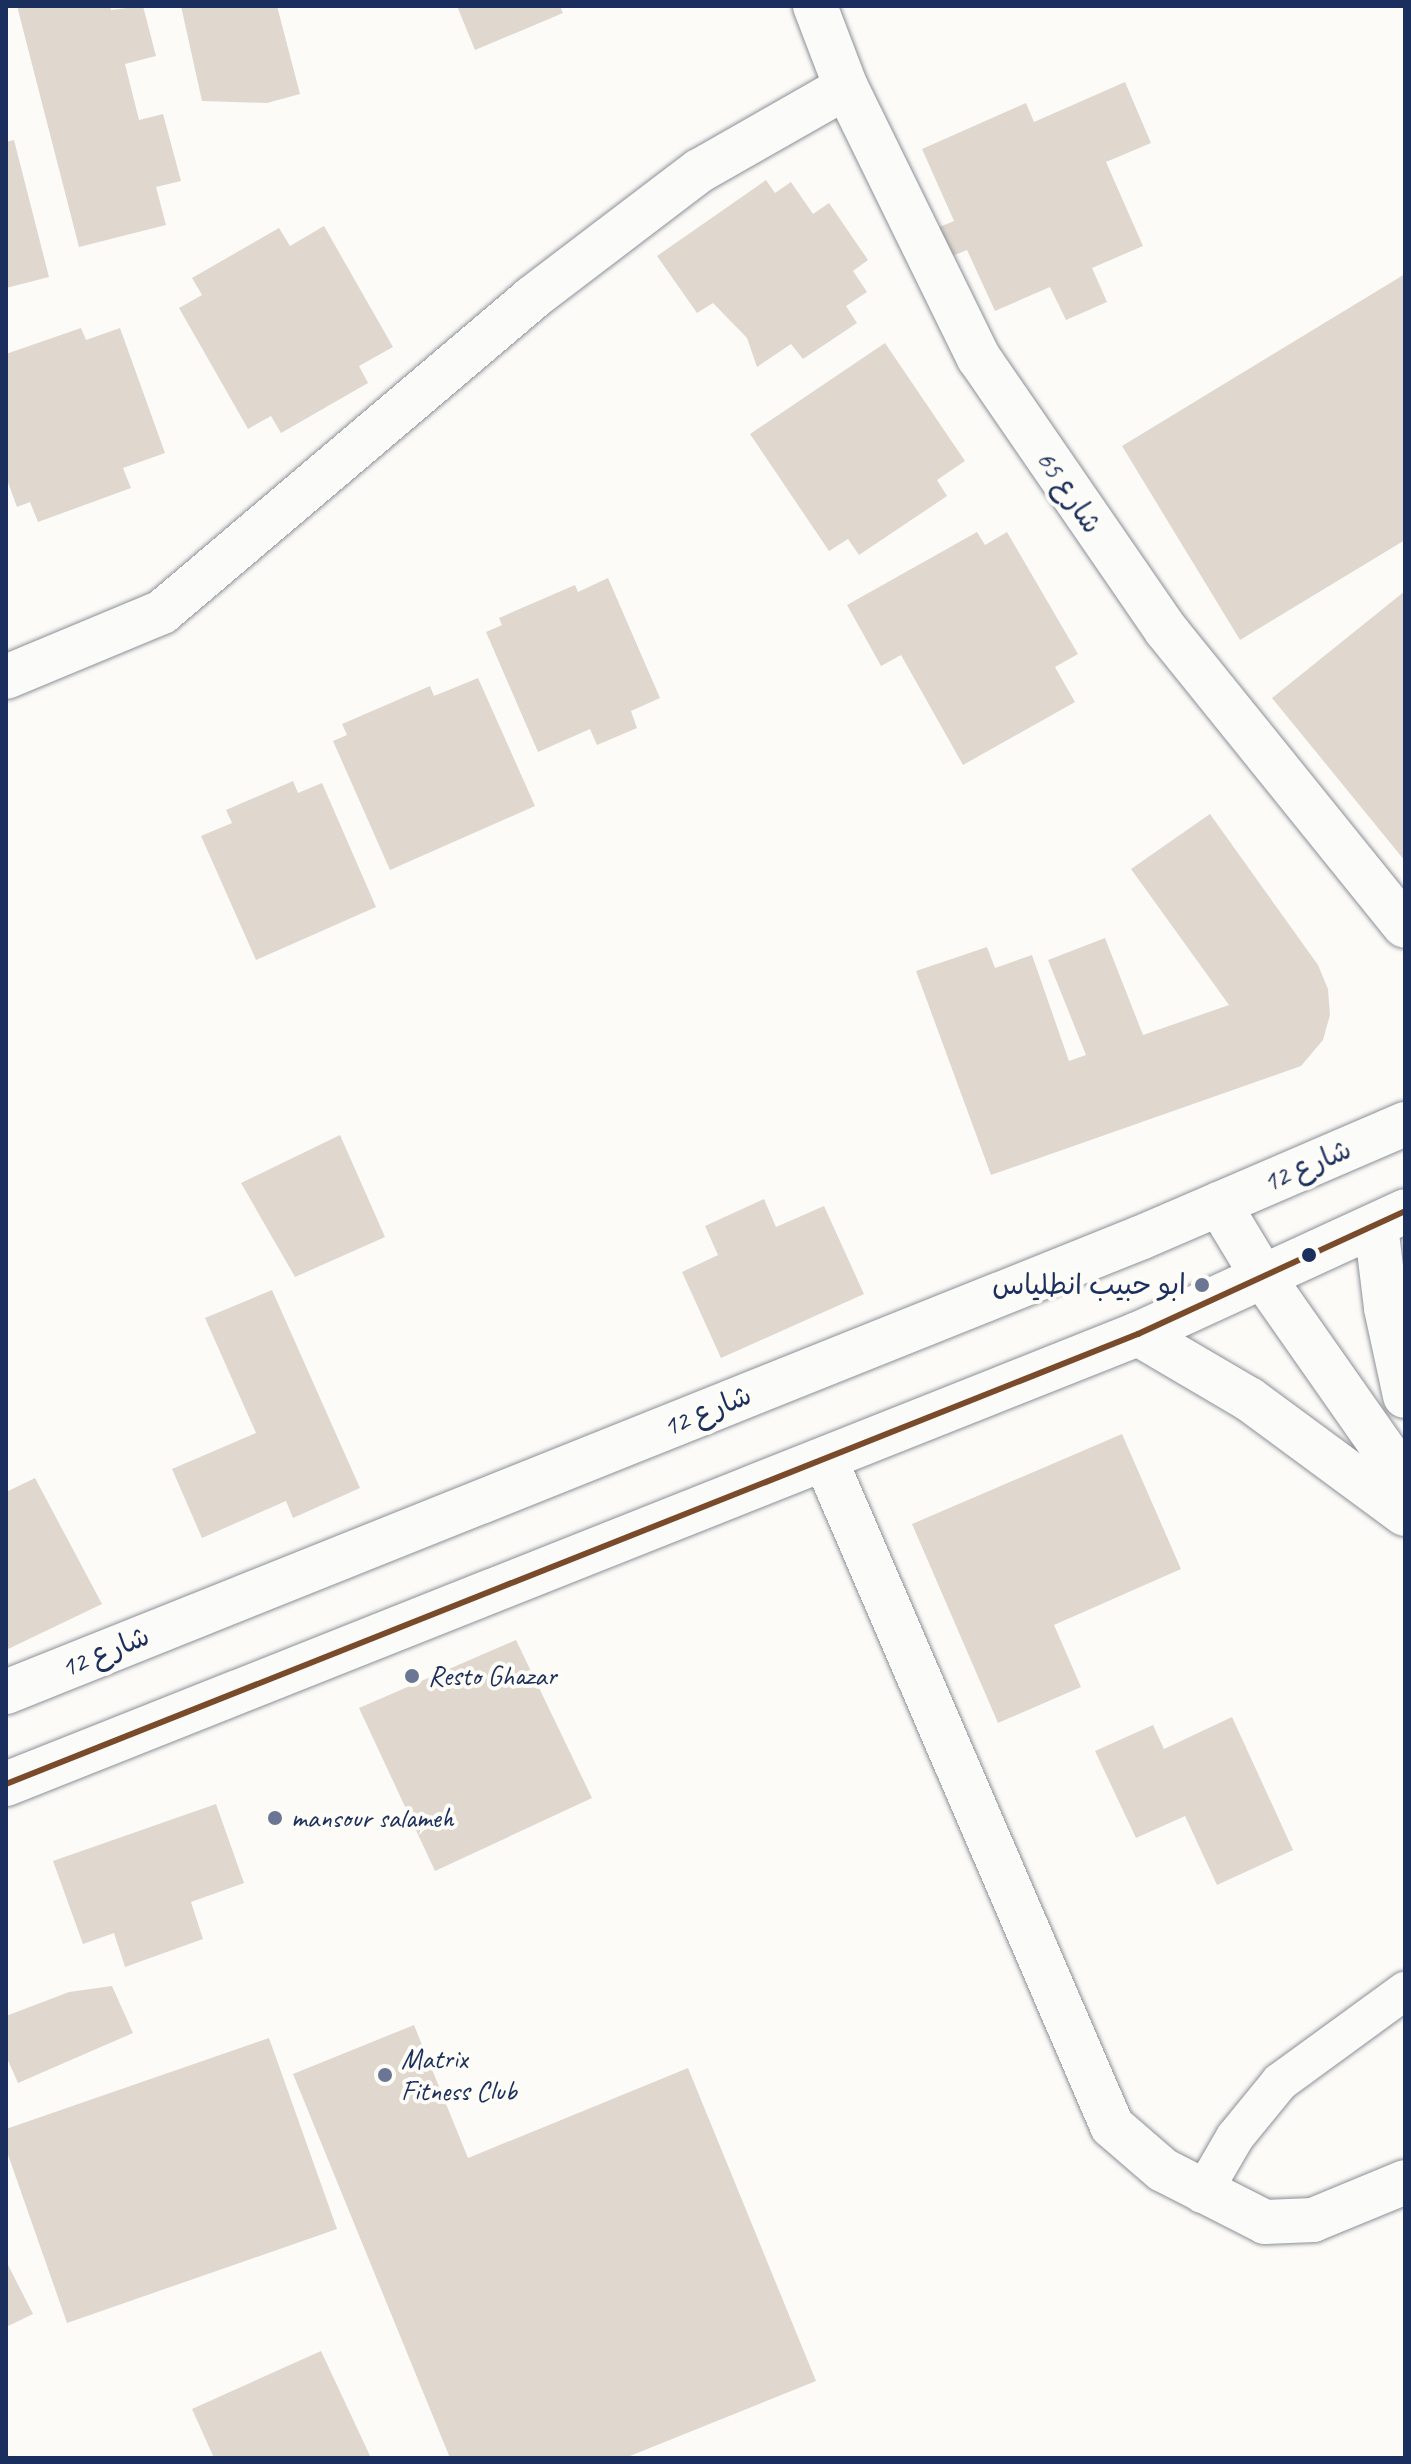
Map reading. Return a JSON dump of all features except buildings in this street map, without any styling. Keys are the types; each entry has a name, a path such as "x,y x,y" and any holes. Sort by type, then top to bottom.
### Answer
{"street":[{"name":"شارع 65","path":"815,6 846,87 979,358 1183,654 1405,926"},
{"path":"6,677 162,612 544,288 699,171 846,87"},
{"name":"شارع 12","path":"6,1692 1219,1204 1405,1124"},
{"path":"1219,1204 1263,1277 1405,1480"},
{"path":"7,1780 1138,1334 1391,1218 1386,1308 1405,1396"},
{"path":"1138,1334 1313,1442 1405,1514"},
{"path":"825,1459 1112,2126 1163,2170 1202,2194 1265,2222 1313,2220 1405,2182"}],"lane":[{"path":"1202,2194 1235,2137 1280,2082 1405,1991"}],"transit line":[{"path":"6,1784 1138,1334 1405,1211"}],"place":[{"name":"ابو حبيب انطلياس","path":"1202,1285"},
{"name":"Resto Ghazar","path":"412,1676"},
{"name":"mansour salameh","path":"275,1818"},
{"name":"Matrix Fitness Club","path":"385,2075"}]}
